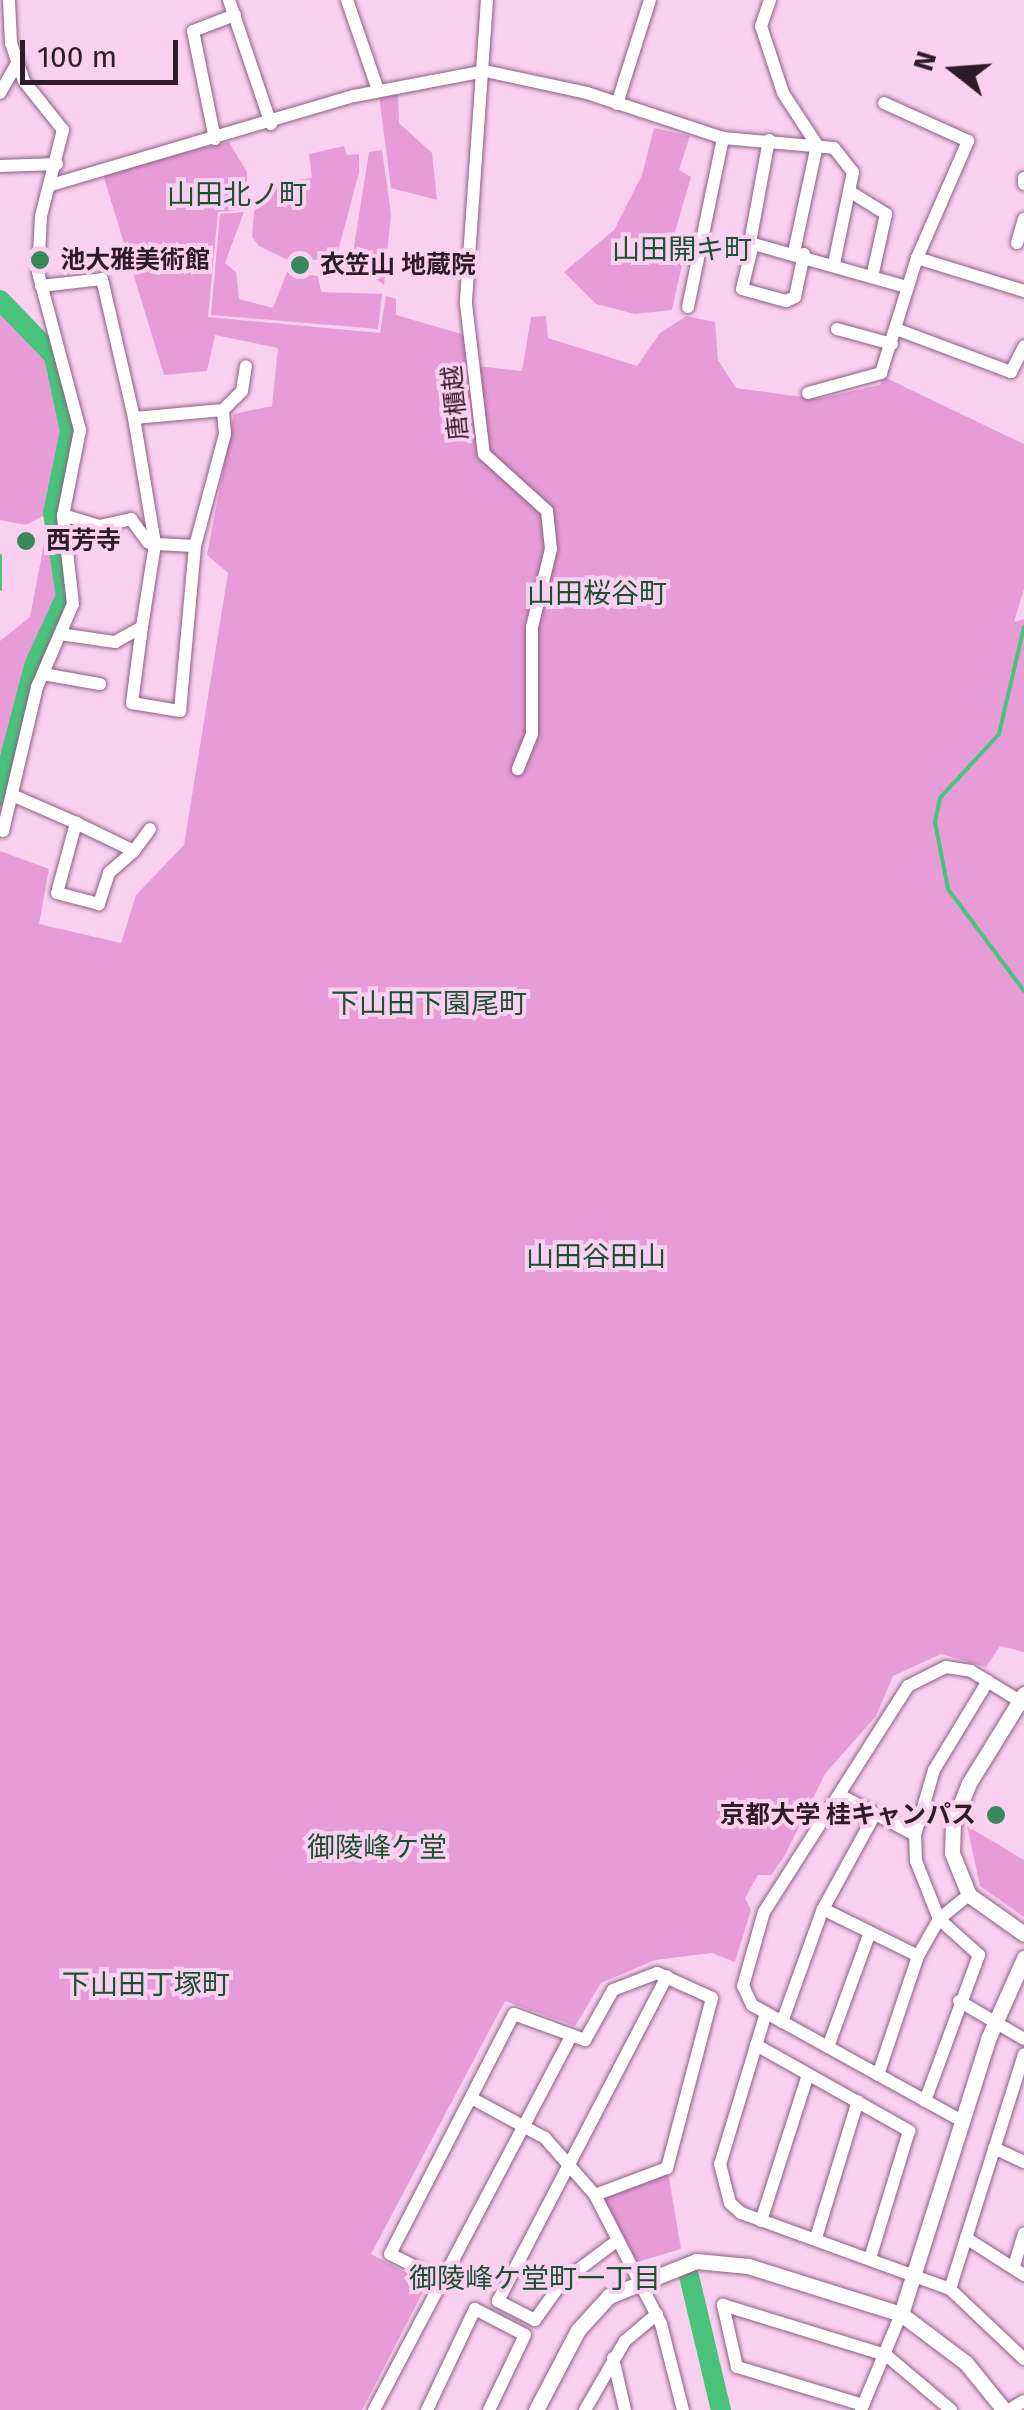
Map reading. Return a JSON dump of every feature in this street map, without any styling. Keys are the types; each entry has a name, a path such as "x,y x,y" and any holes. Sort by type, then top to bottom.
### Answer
{"street":[{"path":"3,831 3,811 12,795 42,674 75,590 63,515 80,414 41,286 38,248 63,130 17,63 10,0"},
{"path":"229,0 271,124"},
{"path":"347,0 378,90"},
{"name":"唐櫃越","path":"486,0 466,304 484,454 546,511 551,549 532,627 532,734 518,769"},
{"path":"617,104 650,0"},
{"path":"769,140 742,289 786,302 794,297 817,145 783,94 761,26 770,0"},
{"path":"214,140 193,31 235,15"},
{"path":"0,93 17,63"},
{"path":"50,185 378,90 479,73 536,79 722,138 817,145 851,162 834,264"},
{"path":"808,393 872,381 892,344 906,287 968,141 884,103"},
{"path":"688,307 722,138"},
{"path":"0,166 56,164"},
{"path":"849,191 886,214 872,278"},
{"path":"1017,243 1024,220"},
{"path":"753,244 799,253 906,287"},
{"path":"917,258 1024,292"},
{"path":"41,286 102,278 134,418 156,544 132,703 180,711 195,546 224,434 223,410"},
{"path":"836,329 892,344"},
{"path":"896,330 1011,372 1024,346"},
{"path":"134,418 223,410 242,392 246,366"},
{"path":"63,515 99,526 130,519 156,544 195,546"},
{"path":"60,634 115,642 142,627"},
{"path":"42,674 100,684"},
{"path":"12,795 134,852"},
{"path":"76,823 58,893 99,904 109,874 134,852 150,829"},
{"path":"962,2121 766,2013 743,1986 764,1912 924,1673 946,1667 1021,1697 953,1822 952,1854 968,1895 1024,1934"},
{"path":"925,2101 979,1955 939,1919 916,1861 915,1836 934,1770 988,1681"},
{"path":"840,1794 915,1836"},
{"path":"782,2022 823,1909 874,1816"},
{"path":"878,2075 918,1956 939,1919 968,1895"},
{"path":"823,1909 918,1956"},
{"path":"828,2047 870,1932"},
{"path":"952,2410 886,2356 723,2305 737,2368 862,2408 886,2356 902,2314 994,2022 1024,1958"},
{"path":"618,2240 562,2282 535,2320 498,2301 666,1976"},
{"path":"442,2280 390,2254 514,2014 585,2040 613,1990 666,1976 712,1998 667,2168 595,2195"},
{"path":"959,2001 1024,2039"},
{"path":"766,2013 718,2174 730,2202 761,2221 871,2255 950,2289 1024,2359"},
{"path":"374,2410 571,2036"},
{"path":"756,2045 909,2130 871,2255"},
{"path":"950,2289 1024,2054"},
{"path":"761,2221 808,2075"},
{"path":"473,2099 524,2126 571,2161 595,2195 657,2314 683,2410"},
{"path":"816,2238 858,2101"},
{"path":"994,2148 1024,2162"},
{"path":"966,2238 1019,2271 1024,2234"},
{"path":"536,2410 588,2317 640,2279 690,2262 722,2262 902,2314 966,2363 1006,2410 1024,2401"},
{"path":"427,2410 475,2309 525,2335 489,2410"},
{"path":"585,2410 614,2358 657,2314"},
{"path":"614,2358 625,2410"},
{"path":"929,2410 938,2395"}],"shaded area":[{"path":"379,95 398,95 399,123 432,153 437,200 391,188"},
{"path":"654,128 690,136 679,170 691,177 675,232 687,241 672,310 635,314 596,304 564,272 614,230 642,175"},
{"path":"229,142 247,172 248,209 218,212 208,317 380,333 386,296 396,299 396,315 472,337 477,366 522,371 531,317 546,316 548,338 637,366 660,333 686,316 715,322 718,360 736,388 817,399 880,385 884,377 1024,444 1024,589 1014,622 1024,619 1024,1652 1000,1646 986,1667 941,1654 893,1676 876,1716 825,1774 784,1857 771,1875 758,1875 745,1898 751,1910 735,1962 712,1953 655,1960 601,1983 575,2026 505,2001 371,2254 427,2284 362,2410 0,2410 0,851 49,869 39,924 121,943 136,895 184,845 228,573 207,555 234,414 272,406 278,348 215,335 207,371 164,375 102,171"},
{"path":"344,146 347,155 359,154 359,172 336,259 290,261 259,246 252,237 254,212 270,184 312,178 309,154"},
{"path":"382,150 391,214 384,285 352,259 369,152"},
{"path":"244,212 225,263 236,272 239,299 273,308 287,272 318,276 321,292 382,294 378,329 211,315 220,214"},
{"path":"0,308 49,357 63,424 46,514 26,525 0,520"},
{"path":"44,544 52,545 57,595 21,695 0,842 0,641 30,617"},
{"path":"967,1826 1024,1860 1024,1917 980,1886"},
{"path":"668,2172 681,2249 637,2262 604,2198"}],"waterway":[{"path":"0,300 54,356 70,431 53,513 66,596 34,666 0,796"},
{"path":"0,556 0,589"},
{"path":"1024,627 999,734 940,798 935,822 948,889 1024,991"},
{"path":"689,2276 721,2410"}],"place":[{"name":"池大雅美術館","path":"40,260"},
{"name":"衣笠山 地蔵院","path":"300,265"},
{"name":"西芳寺","path":"26,541"},
{"name":"京都大学 桂キャンパス","path":"996,1815"}],"district":[{"name":"山田北ノ町","path":"237,195"},
{"name":"山田開キ町","path":"682,250"},
{"name":"山田桜谷町","path":"597,594"},
{"name":"下山田下園尾町","path":"429,1004"},
{"name":"山田谷田山","path":"596,1257"},
{"name":"御陵峰ケ堂","path":"377,1848"},
{"name":"下山田丁塚町","path":"146,1985"},
{"name":"御陵峰ケ堂町一丁目","path":"535,2279"}]}
